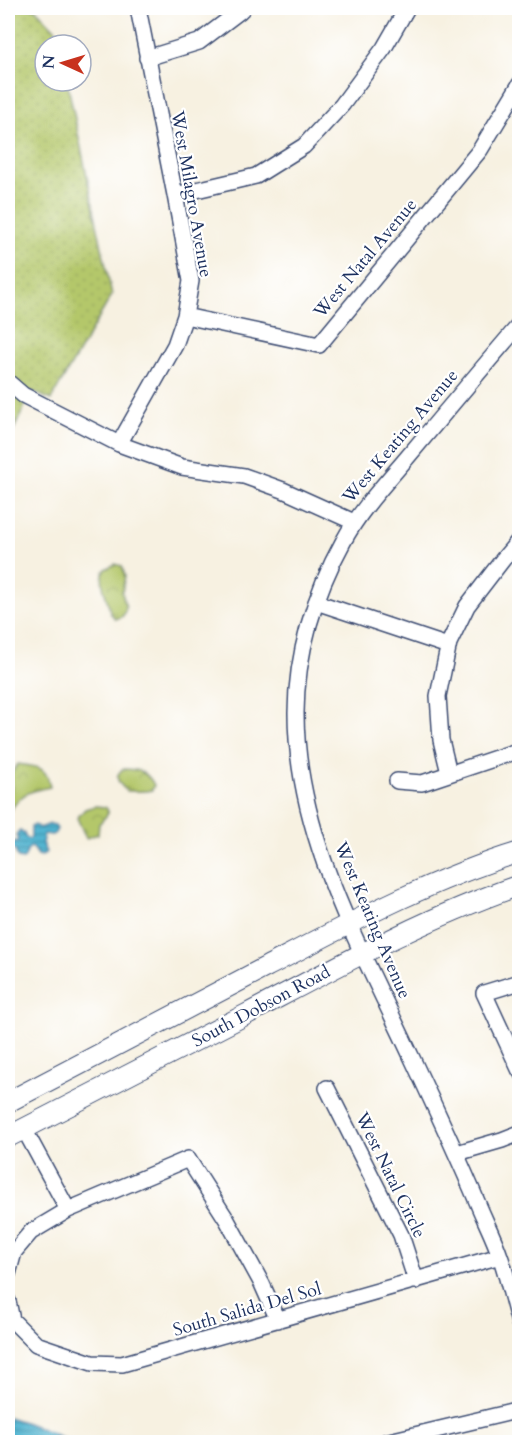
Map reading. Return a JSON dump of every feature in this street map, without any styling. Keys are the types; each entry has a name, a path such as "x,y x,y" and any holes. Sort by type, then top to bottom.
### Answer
{"main road":[{"name":"South Dobson Road","path":"8,1102 349,923 447,878 519,852"},
{"name":"South Dobson Road","path":"16,1133 363,952 451,911 519,885"}],"street":[{"name":"West Milagro Avenue","path":"119,444 175,345 185,316 191,281 138,8"},
{"path":"147,58 199,42 243,8"},
{"path":"175,195 256,176 304,146 342,105 384,48 407,8"},
{"name":"West Natal Avenue","path":"185,316 319,345 480,150 519,84"},
{"name":"West Keating Avenue","path":"519,324 354,522 331,564 316,602 300,663 296,714 302,774 321,851 349,923 457,1153 500,1256 519,1326"},
{"path":"8,382 23,394 119,444 182,467 244,476 283,490 354,522"},
{"path":"8,392 23,394"},
{"path":"449,774 441,740 438,696 448,646 467,606 519,539"},
{"path":"316,602 448,646"},
{"path":"397,782 422,783 519,750"},
{"path":"519,982 483,993 519,1071"},
{"name":"West Natal Circle","path":"327,1088 401,1235 416,1281"},
{"path":"16,1133 69,1210"},
{"path":"457,1153 519,1133"},
{"path":"9,1266 14,1252 31,1232 69,1210 189,1159 227,1220 262,1284 278,1320"},
{"name":"South Salida Del Sol","path":"8,1301 12,1320 36,1344 92,1363 122,1364 500,1256"},
{"path":"385,1443 519,1410"}],"green space":[{"path":"8,8 35,8 57,33 33,33 33,93 70,93 112,295 51,400 32,391 8,442"},
{"path":"115,564 122,566 125,576 122,592 126,608 123,616 116,619 110,613 102,579 106,569"},
{"path":"18,764 40,768 49,780 50,787 25,794 8,813 8,794 12,786 11,774"},
{"path":"123,769 138,770 145,774 154,785 152,790 127,791 118,778"},
{"path":"95,806 106,807 107,815 99,824 98,834 86,838 77,818 85,809"}],"water":[{"path":"50,824 55,825 57,829 52,835 44,834 42,843 46,852 42,856 31,847 23,859 18,858 15,850 8,852 8,838 17,842 16,835 20,831 29,839 31,827 35,825 40,828"},
{"path":"8,1417 55,1434 70,1442 8,1442"}]}
